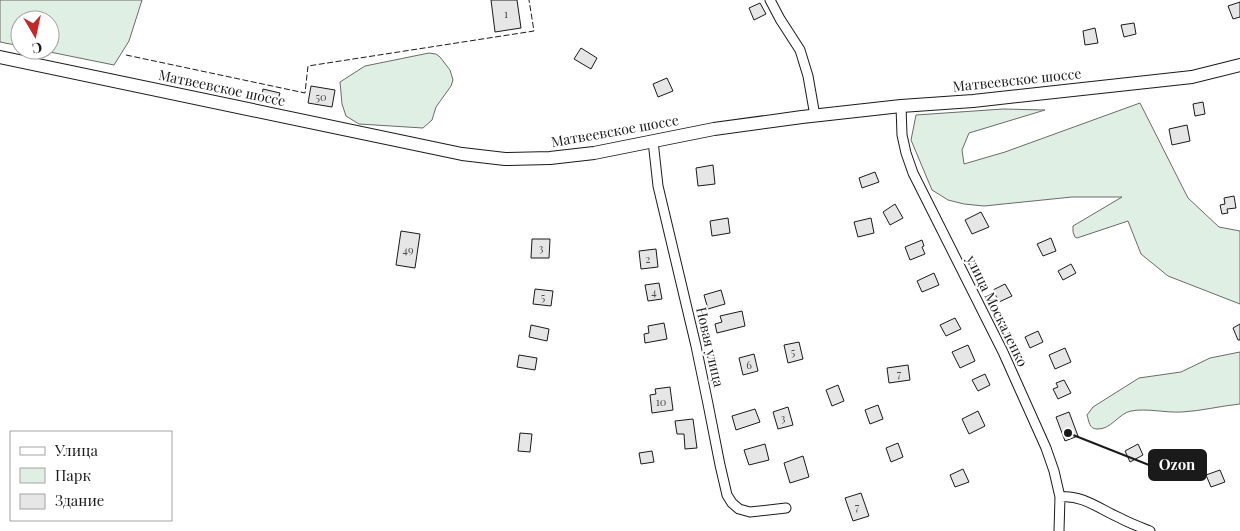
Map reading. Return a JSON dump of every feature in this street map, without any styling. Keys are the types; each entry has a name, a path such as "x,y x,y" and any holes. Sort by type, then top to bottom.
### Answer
{"main road":[{"name":"Матвеевское шоссе","path":"0,57 462,154 505,159 550,158 594,153 714,129 815,116 1192,77 1240,65"}],"street":[{"path":"770,0 800,50 808,76 815,116"},
{"name":"улица Москаленко","path":"901,106 902,135 913,173 1003,352 1046,448 1060,497 1059,531"},
{"name":"Новая улица","path":"652,141 658,186 696,346 727,495 739,509 750,512 786,508"},
{"path":"1060,497 1066,496 1085,500 1119,518 1150,531"}],"green space":[{"path":"0,0 142,0 129,41 114,65 60,54 60,10 10,10 10,44 0,42"},
{"path":"429,53 440,57 450,70 453,80 451,86 436,107 432,120 423,128 359,124 346,116 342,104 340,82 365,66"},
{"path":"1140,103 1188,198 1219,227 1240,231 1240,304 1168,276 1141,254 1128,221 1077,238 1075,237 1073,226 1122,197 1072,197 984,206 948,200 932,190 911,140 916,115 1003,109 1045,110 969,133 962,150 964,164 1005,152"},
{"path":"1240,352 1240,404 1182,412 1131,411 1102,429 1094,429 1090,424 1087,415 1093,407 1139,378 1181,372 1210,358"}],"building":[{"path":"491,0 517,0 521,28 495,32"},
{"path":"1240,2 1240,17 1233,19 1228,6"},
{"path":"760,3 766,14 754,20 749,8"},
{"path":"1134,23 1136,34 1124,37 1121,25"},
{"path":"1095,28 1098,43 1085,45 1083,31"},
{"path":"581,48 597,58 591,69 574,59"},
{"path":"667,78 673,91 658,97 653,84"},
{"path":"311,86 335,90 332,107 308,103"},
{"path":"263,89 280,93 278,99 262,95"},
{"path":"1203,102 1205,114 1195,116 1193,104"},
{"path":"1187,125 1190,141 1172,145 1169,129"},
{"path":"713,165 715,184 698,186 696,168"},
{"path":"875,172 879,182 862,188 859,178"},
{"path":"1234,196 1236,208 1227,209 1228,213 1222,214 1220,205 1225,204 1224,198"},
{"path":"895,204 903,218 890,225 883,212"},
{"path":"981,212 989,227 972,234 965,220"},
{"path":"728,218 730,233 712,236 710,221"},
{"path":"871,218 874,233 858,237 854,222"},
{"path":"401,231 420,234 415,268 396,265"},
{"path":"1051,238 1056,251 1043,256 1037,244"},
{"path":"532,239 550,239 549,258 531,258"},
{"path":"922,240 925,254 910,260 905,247"},
{"path":"656,249 658,267 641,269 639,251"},
{"path":"1071,264 1076,273 1063,280 1058,271"},
{"path":"934,273 939,285 922,292 917,281"},
{"path":"659,283 662,299 648,301 645,285"},
{"path":"1005,284 1012,296 999,302 993,290"},
{"path":"535,289 553,291 551,306 533,304"},
{"path":"721,290 725,304 708,309 704,295"},
{"path":"742,311 745,326 717,333 715,324 722,322 720,316"},
{"path":"955,318 961,329 946,336 940,325"},
{"path":"664,323 667,339 645,343 644,334 649,333 648,326"},
{"path":"1240,324 1240,340 1238,340 1233,328"},
{"path":"531,325 549,329 547,341 529,337"},
{"path":"1038,331 1043,342 1030,348 1025,337"},
{"path":"799,342 803,359 788,363 784,345"},
{"path":"968,345 975,361 960,368 952,352"},
{"path":"1065,348 1071,362 1055,369 1049,355"},
{"path":"754,354 758,371 743,375 739,358"},
{"path":"519,355 537,358 535,370 517,367"},
{"path":"908,365 910,380 889,383 887,368"},
{"path":"985,374 990,385 978,391 972,380"},
{"path":"1064,380 1071,393 1058,399 1053,389 1058,387 1056,383"},
{"path":"838,385 844,401 832,406 826,390"},
{"path":"670,387 673,410 652,413 650,395 656,394 655,389"},
{"path":"878,405 883,419 870,424 865,410"},
{"path":"788,407 793,425 778,429 773,412"},
{"path":"755,409 760,422 736,430 732,416"},
{"path":"978,411 985,426 969,434 962,419"},
{"path":"1069,412 1078,436 1065,441 1056,417"},
{"path":"693,419 697,448 685,449 684,434 677,434 675,421"},
{"path":"520,433 532,434 530,452 518,451"},
{"path":"898,443 903,457 891,462 886,448"},
{"path":"765,444 769,460 749,465 744,450"},
{"path":"1138,444 1143,455 1130,462 1125,451"},
{"path":"652,451 654,462 641,464 639,453"},
{"path":"803,456 809,477 790,483 784,463"},
{"path":"963,469 969,482 955,487 950,475"},
{"path":"1220,470 1225,482 1211,487 1206,475"},
{"path":"861,493 869,516 853,521 845,498"}],"fence":[{"path":"126,55 305,93 308,66 534,31 529,0"}],"place":[{"name":"Ozon","path":"1068,433"}]}
